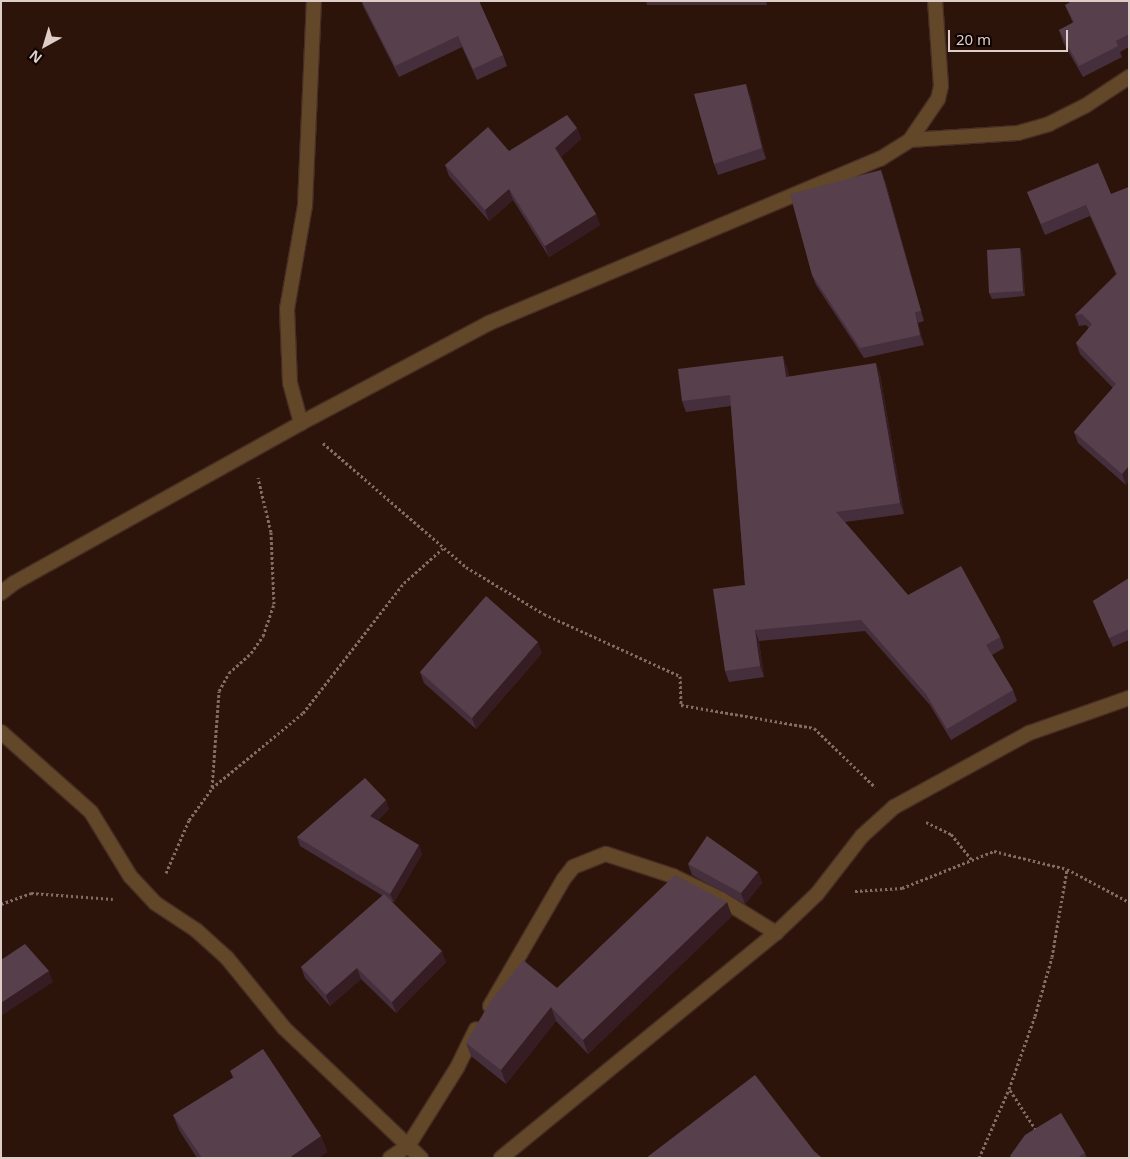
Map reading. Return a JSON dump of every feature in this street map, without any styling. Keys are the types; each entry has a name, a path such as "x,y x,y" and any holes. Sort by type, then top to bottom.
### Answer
{"street":[{"path":"301,423 290,382 287,309 305,206 314,1"},
{"path":"1,594 14,584 301,423 489,323 880,159 910,140 929,116 941,86 935,1"},
{"path":"910,140 1018,133 1049,124 1085,106 1129,78"},
{"path":"501,1158 776,933 817,894 862,836 894,807 1029,733 1129,698"},
{"path":"1,732 91,812 130,876 155,903 196,930 227,958 284,1028 420,1158"},
{"path":"390,1158 408,1146 573,867 606,854 627,859 673,876 721,899 776,933"}],"path":[{"path":"301,423 466,567 544,614 680,676 681,705 814,728 894,807 951,834 971,859"},
{"path":"212,788 219,691 229,673 251,653 263,636 274,604 271,532 251,451"},
{"path":"1,904 41,893 155,903 188,820 212,788 303,713 404,583 443,548"},
{"path":"817,894 902,888 987,852 1001,852 1067,869 1129,902"},
{"path":"979,1158 1009,1089 1052,957 1067,869"},
{"path":"1009,1089 1037,1131"}],"building":[{"path":"362,1 479,1 503,55 473,69 458,36 395,66"},
{"path":"1072,1 1129,1 1129,34 1116,41 1118,46 1079,66 1059,30 1074,22 1065,5"},
{"path":"746,84 762,148 714,164 694,94"},
{"path":"567,115 577,128 555,148 596,214 545,246 509,189 485,210 445,165 488,127 509,151"},
{"path":"1098,163 1111,194 1129,187 1129,466 1122,474 1074,432 1116,384 1076,343 1092,324 1082,314 1075,315 1117,274 1086,205 1095,201 1041,224 1027,192"},
{"path":"881,170 921,311 915,312 920,335 860,348 812,275 790,194"},
{"path":"1020,248 1023,291 989,293 987,250"},
{"path":"783,356 786,377 876,363 900,503 836,512 908,595 961,566 1000,637 986,645 1013,690 947,729 926,694 861,620 755,630 760,666 725,671 713,589 745,585 730,395 682,401 678,369"},
{"path":"1129,578 1129,629 1109,638 1093,601"},
{"path":"486,596 538,642 472,718 420,672"},
{"path":"365,778 386,800 370,816 419,845 390,894 297,837"},
{"path":"707,836 758,872 741,893 688,864"},
{"path":"675,875 727,902 583,1040 551,1007 501,1070 466,1043 490,1002 523,960 557,988"},
{"path":"384,894 442,951 392,1002 357,968 326,995 301,967"},
{"path":"25,944 49,971 1,1003 1,960"},
{"path":"263,1049 321,1136 289,1158 202,1158 173,1115 234,1077 230,1071"},
{"path":"755,1075 814,1151 822,1158 646,1158"},
{"path":"1061,1113 1085,1153 1077,1158 1013,1158 1010,1156 1025,1135"}]}
